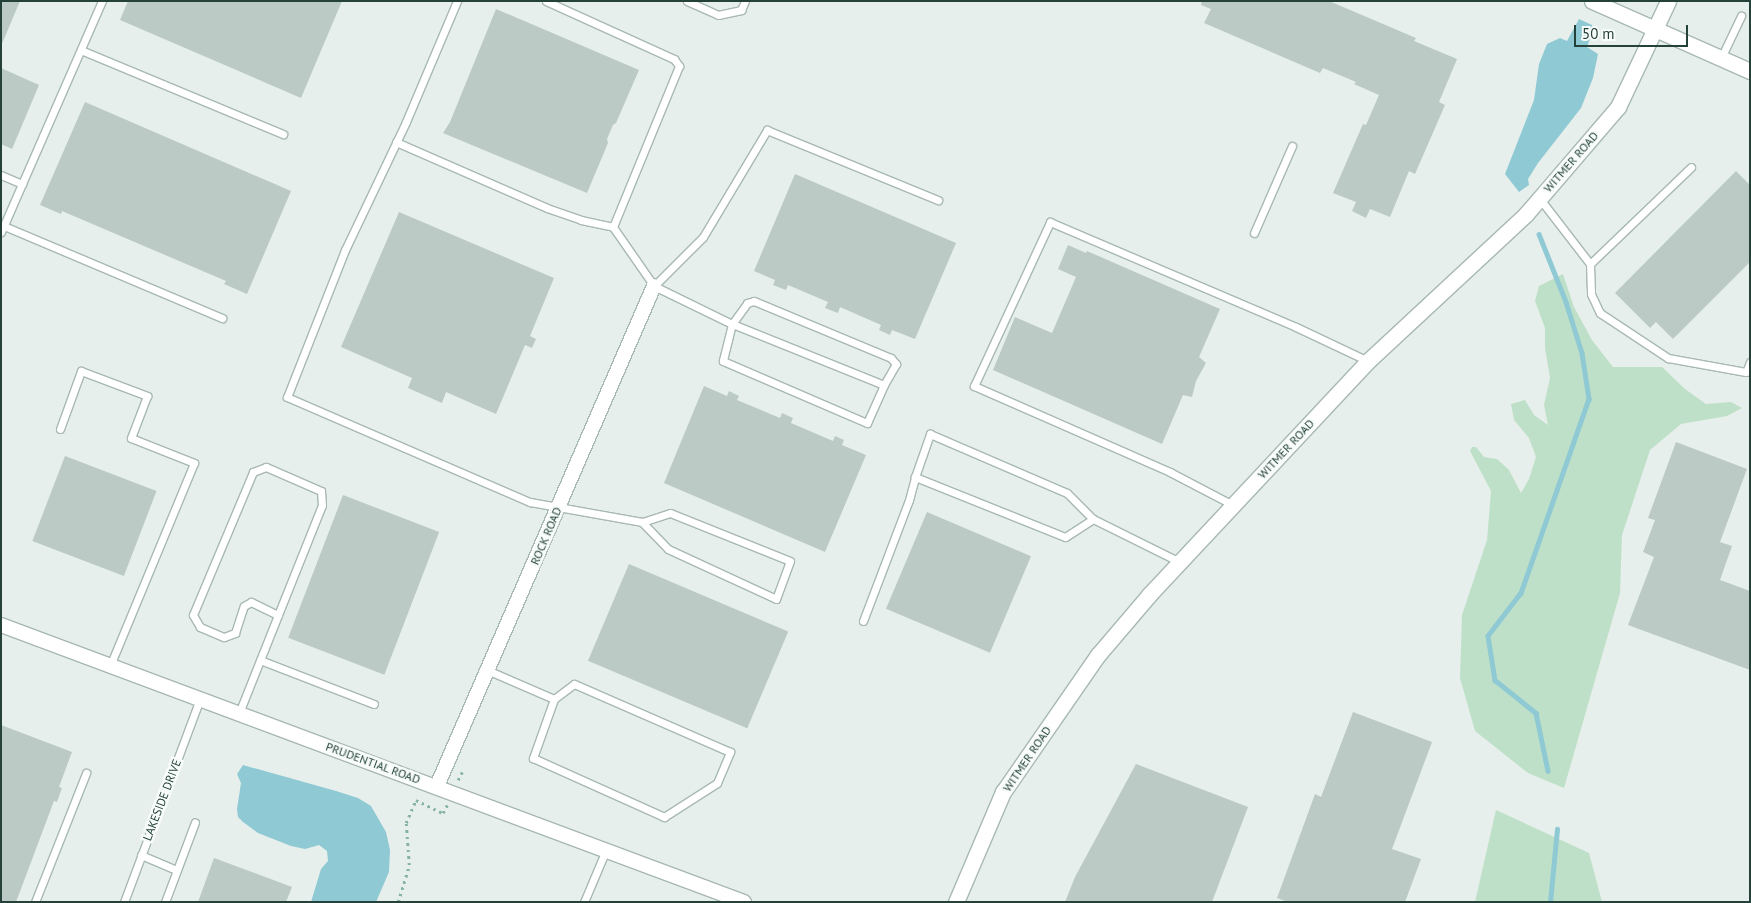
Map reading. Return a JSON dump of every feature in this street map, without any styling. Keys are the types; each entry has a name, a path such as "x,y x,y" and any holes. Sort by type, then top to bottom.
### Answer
{"street":[{"path":"1592,1 1657,28 1750,71"},
{"name":"WITMER ROAD","path":"956,902 1003,792 1098,655 1180,562 1368,361 1526,214 1540,198 1618,107 1657,28 1668,1"},
{"name":"ROCK ROAD","path":"437,786 654,286"},
{"name":"PRUDENTIAL ROAD","path":"1,625 744,902"}],"lane":[{"path":"102,1 3,229 222,318"},
{"path":"457,1 396,142 345,250 288,396 530,502 559,505 642,522 670,513 790,561 776,600 668,550 642,522"},
{"path":"546,1 674,59 680,66 613,227"},
{"path":"687,1 718,15 740,10 745,1"},
{"path":"1721,58 1741,16"},
{"path":"81,50 283,134"},
{"path":"654,286 704,237 766,130 938,200"},
{"path":"396,142 547,208 581,220 613,227 654,286 732,324 884,385"},
{"path":"1254,233 1292,146"},
{"path":"1590,264 1692,167"},
{"path":"1,175 22,184"},
{"path":"1540,198 1590,264 1590,294 1600,313 1668,358 1746,372 1750,362"},
{"path":"1233,505 1170,472 974,386 1050,222 1368,361"},
{"path":"754,300 891,358 896,364 884,385 867,423 723,361 732,324 747,303 754,300"},
{"path":"60,429 82,371 147,396 131,438 194,463 110,666"},
{"path":"863,621 910,500 915,477 930,434 1067,493 1093,519 1180,562"},
{"path":"238,713 260,660 278,615 322,505 321,491 266,467 253,472 193,615 200,627 224,637 235,634 244,606 251,602 278,615"},
{"path":"915,477 1066,537 1093,519"},
{"path":"260,660 374,704"},
{"path":"487,670 554,699"},
{"path":"574,684 730,752 718,783 664,817 533,758 554,699 574,684"},
{"name":"LAKESIDE DRIVE","path":"124,902 200,699"},
{"path":"35,902 86,773"},
{"path":"165,902 195,822"},
{"path":"584,902 606,850"},
{"path":"142,854 177,870"}],"path":[{"path":"398,902 409,864 406,823 416,800 443,813"}],"green space":[{"path":"1563,274 1574,307 1592,340 1613,367 1662,367 1685,389 1706,404 1731,402 1742,408 1727,416 1681,424 1650,450 1622,535 1620,593 1564,788 1528,773 1475,731 1460,678 1462,615 1487,540 1491,491 1470,451 1472,447 1476,447 1484,457 1497,459 1509,470 1521,493 1529,479 1536,457 1529,438 1514,420 1511,404 1525,400 1534,415 1548,425 1544,405 1550,378 1545,348 1545,328 1535,301 1539,286"},
{"path":"1496,810 1589,853 1602,902 1475,902"}],"water":[{"path":"1579,19 1592,25 1593,30 1587,47 1598,54 1593,78 1581,108 1538,163 1528,179 1529,185 1519,192 1505,174 1534,100 1539,64 1547,44 1560,38 1567,41"},
{"path":"243,765 358,798 371,806 386,832 390,850 389,872 376,902 311,902 321,869 328,861 327,851 319,845 305,849 291,846 258,833 238,817 237,809 241,783 237,774"}],"building":[{"path":"1,1 20,1 1,46"},
{"path":"128,1 342,1 301,98 120,20"},
{"path":"1202,1 1329,1 1416,38 1414,41 1457,59 1439,102 1445,105 1415,174 1409,171 1390,217 1370,209 1366,218 1352,211 1356,202 1333,193 1363,124 1366,125 1379,95 1354,84 1356,82 1323,68 1320,73 1204,23 1211,9 1201,5"},
{"path":"496,9 639,70 607,139 608,143 587,193 443,133 450,122"},
{"path":"1,68 39,85 12,149 1,144"},
{"path":"85,102 291,191 247,294 224,284 226,281 62,211 61,214 40,205"},
{"path":"1736,171 1750,185 1750,262 1673,339 1656,322 1650,328 1615,293"},
{"path":"795,174 956,243 915,339 892,330 890,335 879,330 881,325 840,307 838,313 825,308 828,302 788,285 786,290 773,285 775,280 754,271"},
{"path":"399,212 554,278 530,336 536,339 532,348 525,345 496,414 446,392 442,403 408,388 412,378 341,347"},
{"path":"1068,245 1086,253 1087,251 1220,309 1199,357 1206,363 1196,381 1192,397 1183,395 1162,444 993,370 1015,317 1052,333 1076,277 1058,269"},
{"path":"704,386 727,396 729,391 739,396 737,400 780,418 782,413 793,418 791,423 833,441 835,436 844,440 842,445 866,455 825,552 664,483"},
{"path":"1676,442 1747,469 1720,542 1732,546 1720,580 1750,591 1750,670 1628,625 1654,557 1643,552 1655,520 1648,518"},
{"path":"65,456 156,491 124,576 32,541"},
{"path":"343,495 439,532 384,675 288,638"},
{"path":"927,512 1031,556 990,653 886,609"},
{"path":"629,564 788,632 747,728 588,661"},
{"path":"1353,712 1432,742 1392,849 1421,859 1405,902 1288,902 1277,898 1315,794 1321,797"},
{"path":"1,725 72,752 59,787 62,788 57,802 54,801 16,902 1,902"},
{"path":"1136,764 1248,807 1212,902 1065,902 1075,877"},
{"path":"214,858 292,887 286,902 198,902"}],"waterway":[{"path":"1539,234 1566,302 1582,353 1589,399 1521,593 1488,636 1495,680 1536,713 1548,771"},
{"path":"1550,902 1557,829"}]}
